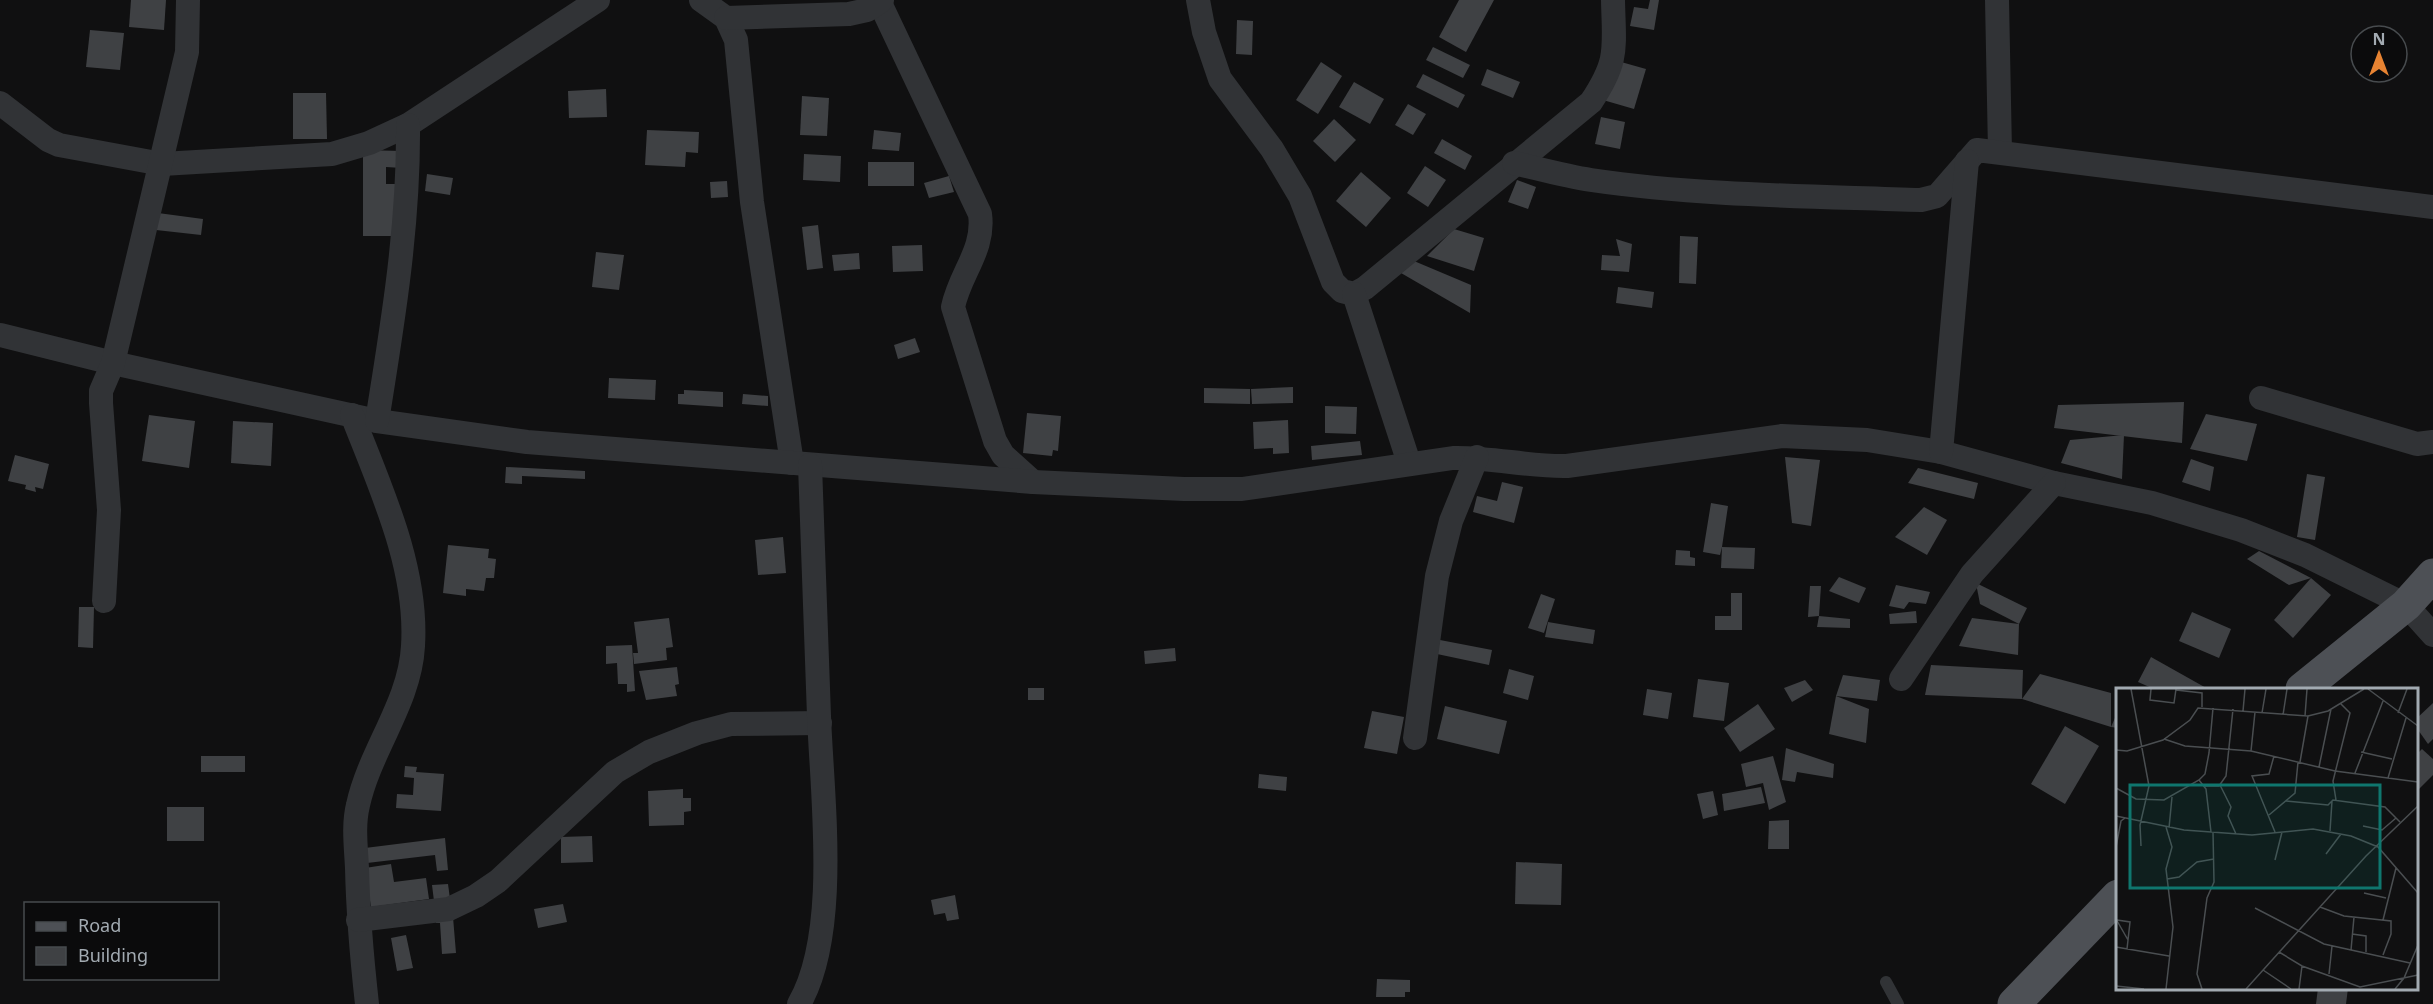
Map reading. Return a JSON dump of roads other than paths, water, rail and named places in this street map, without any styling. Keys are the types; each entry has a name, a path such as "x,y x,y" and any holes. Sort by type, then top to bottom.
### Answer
{"main road":[{"path":"2303,688 2406,605 2433,575"},
{"path":"2014,1004 2116,898"}],"street":[{"path":"104,601 109,510 102,391 113,363 187,52 188,0"},
{"path":"0,103 48,140 59,145 162,164 332,154 369,143 408,125 598,0"},
{"path":"701,0 726,18 736,40 752,202 801,464 820,723 825,877 819,946 807,988 799,1004"},
{"path":"1198,0 1204,32 1220,79 1272,149 1300,196 1333,282 1342,291 1354,294 1365,288 1591,102 1606,80 1614,60 1613,0"},
{"path":"1997,0 2000,151"},
{"path":"726,18 849,15 867,10 881,1 980,214 982,231 978,249 953,307 995,441 1003,455 1033,482"},
{"path":"377,421 401,276 409,182 408,125"},
{"path":"1514,164 1589,179 1656,188 1730,194 1921,200 1937,196 1977,150 2000,151 2433,207"},
{"path":"1941,452 1967,161"},
{"path":"1354,294 1409,463"},
{"path":"0,335 113,363 377,421 527,442 1033,482 1184,489 1242,489 1409,463 1477,457 1542,467 1567,466 1782,436 1867,440 1941,452 2054,483 2152,503 2241,530 2305,555 2406,605 2433,634"},
{"path":"2261,398 2417,444 2433,442"},
{"path":"352,415 384,496 401,555 412,609 413,647 408,678 357,806 355,824 358,920 367,1004"},
{"path":"1415,738 1437,576 1451,521 1477,457"},
{"path":"1901,679 1972,574 2054,483"},
{"path":"358,920 449,909 476,896 498,881 615,772 649,752 697,733 731,724 820,723"}],"lane":[{"path":"1886,982 1898,1004"}]}
